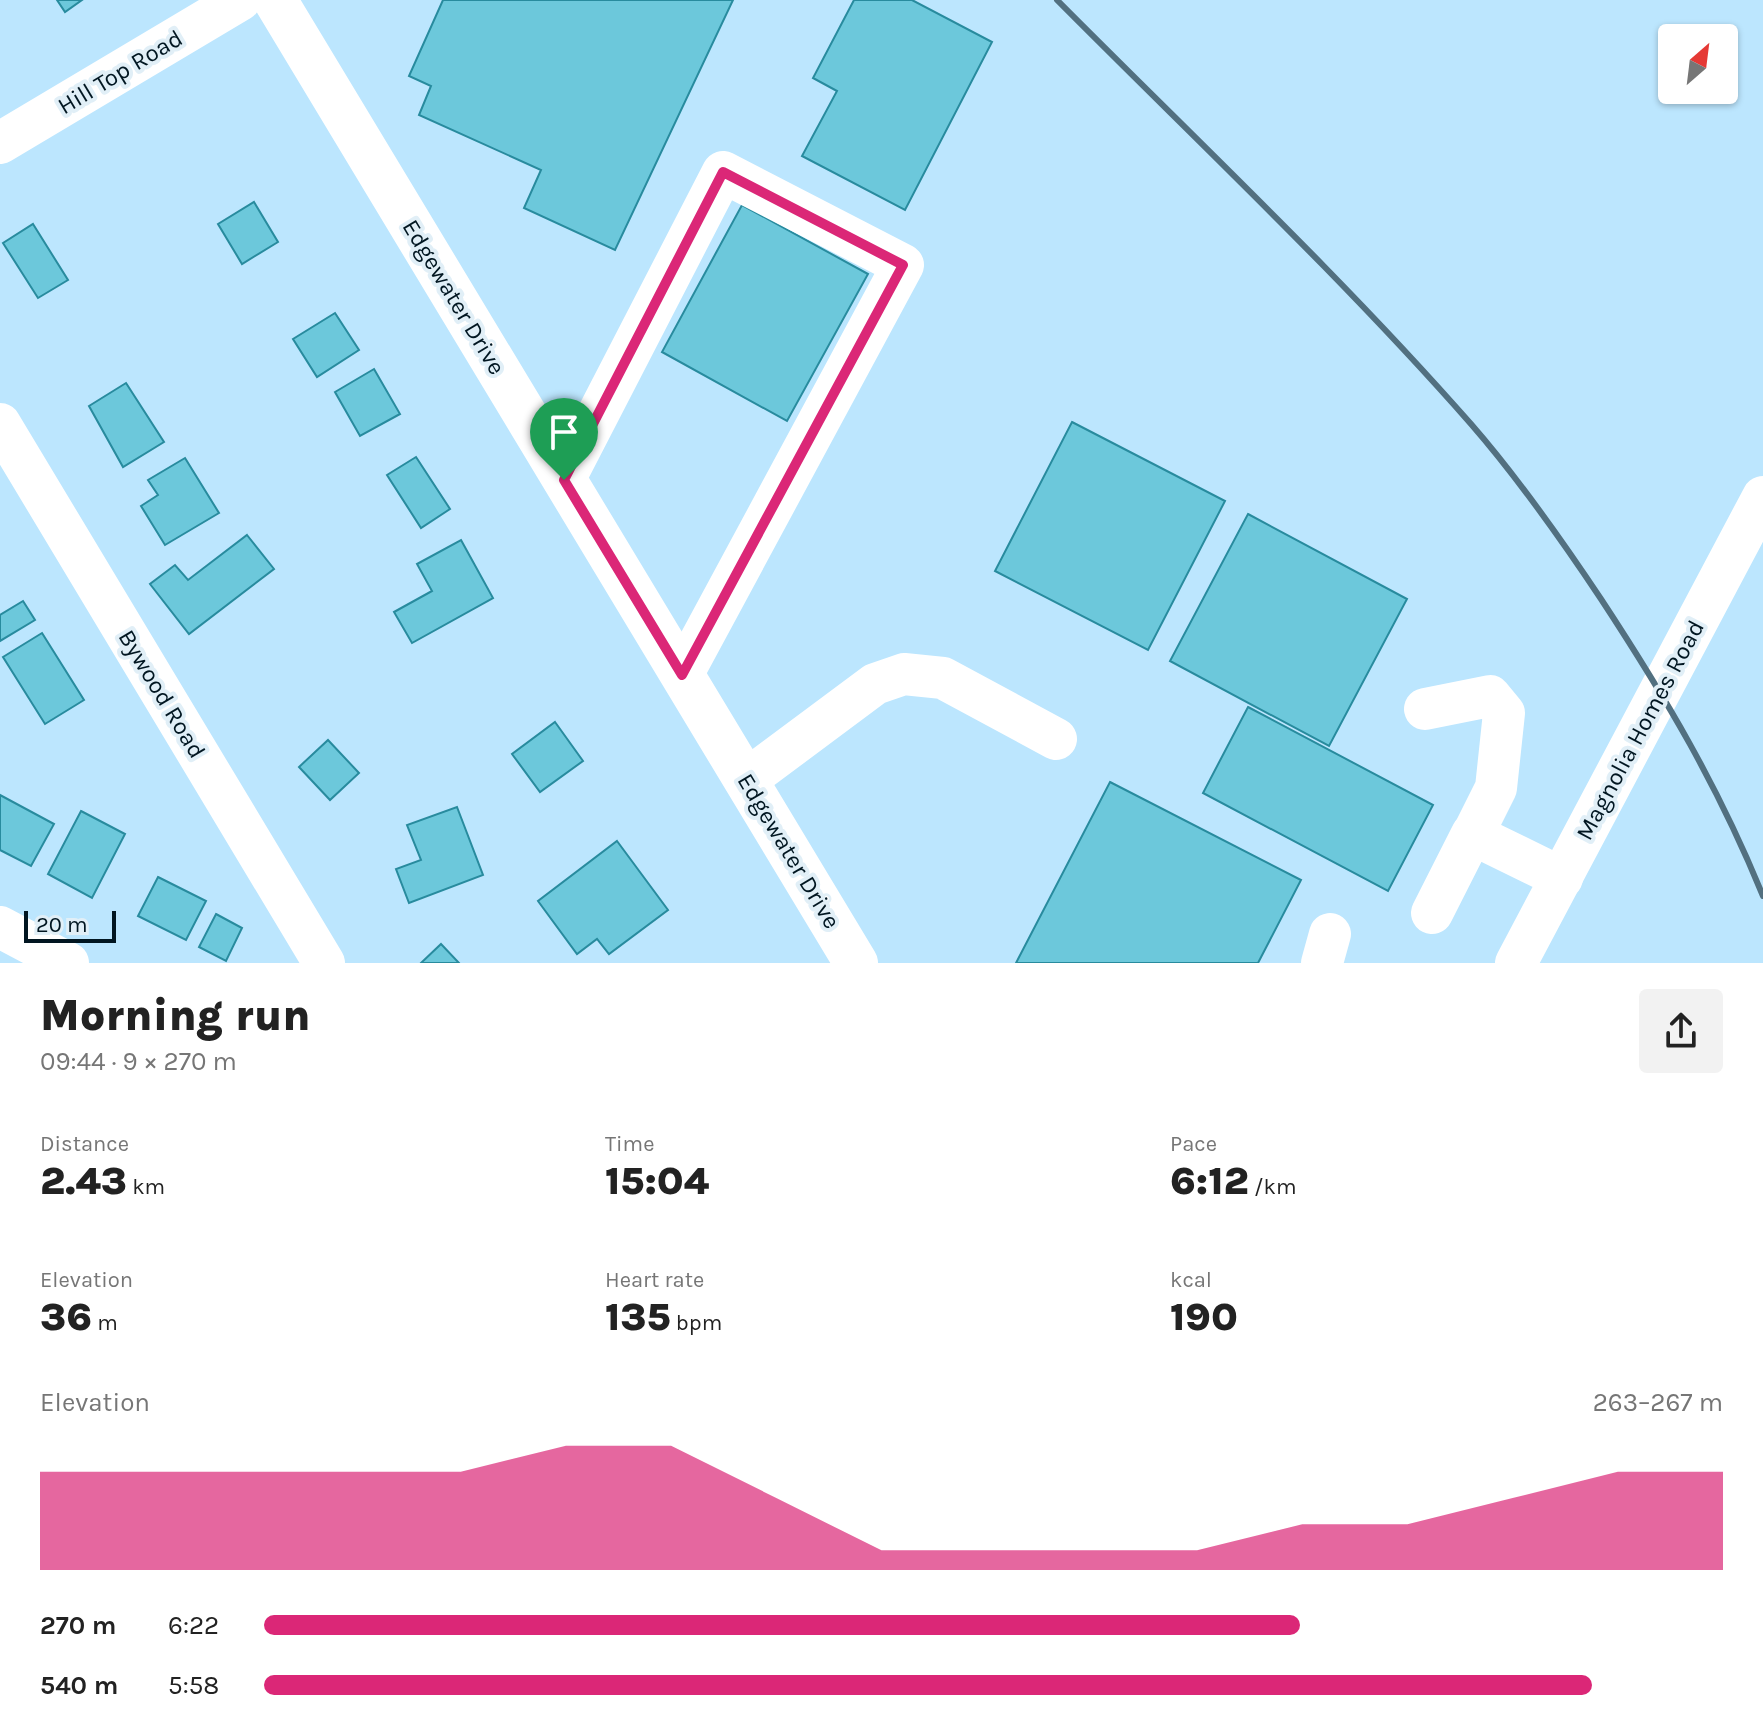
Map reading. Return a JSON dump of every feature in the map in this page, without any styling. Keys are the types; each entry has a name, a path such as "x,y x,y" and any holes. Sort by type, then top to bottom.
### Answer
{"main road":[{"name":"Edgewater Drive","path":"275,0 856,963"}],"street":[{"name":"Hill Top Road","path":"0,143 240,0"},
{"path":"564,480 723,172 903,265 682,675"},
{"name":"Bywood Road","path":"0,424 324,963"},
{"name":"Magnolia Homes Road","path":"1516,963 1763,497"},
{"path":"746,780 875,684 904,674 943,678 1056,739"},
{"path":"1425,709 1490,696 1504,713 1496,788 1432,913"},
{"path":"1473,834 1562,878"},
{"path":"0,927 68,963"}],"building":[{"path":"57,0 82,0 65,12"},
{"path":"443,0 733,0 615,250 524,208 541,170 419,115 431,86 409,76"},
{"path":"854,0 912,0 992,42 905,210 802,156 837,91 813,78"},
{"path":"254,202 278,242 242,264 218,224"},
{"path":"742,205 868,274 787,421 662,352"},
{"path":"33,224 68,280 38,298 3,243"},
{"path":"335,313 359,350 317,377 293,339"},
{"path":"374,369 400,414 360,436 335,392"},
{"path":"126,383 164,442 123,467 89,406"},
{"path":"1072,422 1225,501 1148,650 995,571"},
{"path":"416,457 450,509 421,528 387,475"},
{"path":"185,458 219,513 165,545 141,506 158,495 148,480"},
{"path":"1248,514 1407,599 1329,746 1170,661"},
{"path":"247,535 274,569 189,634 150,584 175,565 188,580"},
{"path":"461,540 493,598 412,643 394,612 432,591 417,564"},
{"path":"23,601 35,620 0,641 0,615"},
{"path":"42,633 84,700 45,724 3,657"},
{"path":"1248,707 1433,805 1388,891 1203,793"},
{"path":"555,722 583,761 540,792 512,754"},
{"path":"328,740 359,773 330,800 299,767"},
{"path":"1110,782 1301,880 1258,963 1016,963"},
{"path":"0,795 54,824 31,866 0,850"},
{"path":"457,807 483,875 409,903 396,869 421,860 407,825"},
{"path":"81,811 125,834 92,898 48,874"},
{"path":"617,841 668,910 609,954 597,939 577,954 538,901"},
{"path":"158,877 206,901 186,940 138,916"},
{"path":"216,914 242,928 226,961 199,947"},
{"path":"441,944 459,963 421,963"}],"railway":[{"path":"1057,0 1371,315 1506,466 1586,577 1669,707 1728,817 1763,896"}],"route":[{"path":"723,172 903,265 682,675 564,480 723,172"}]}
